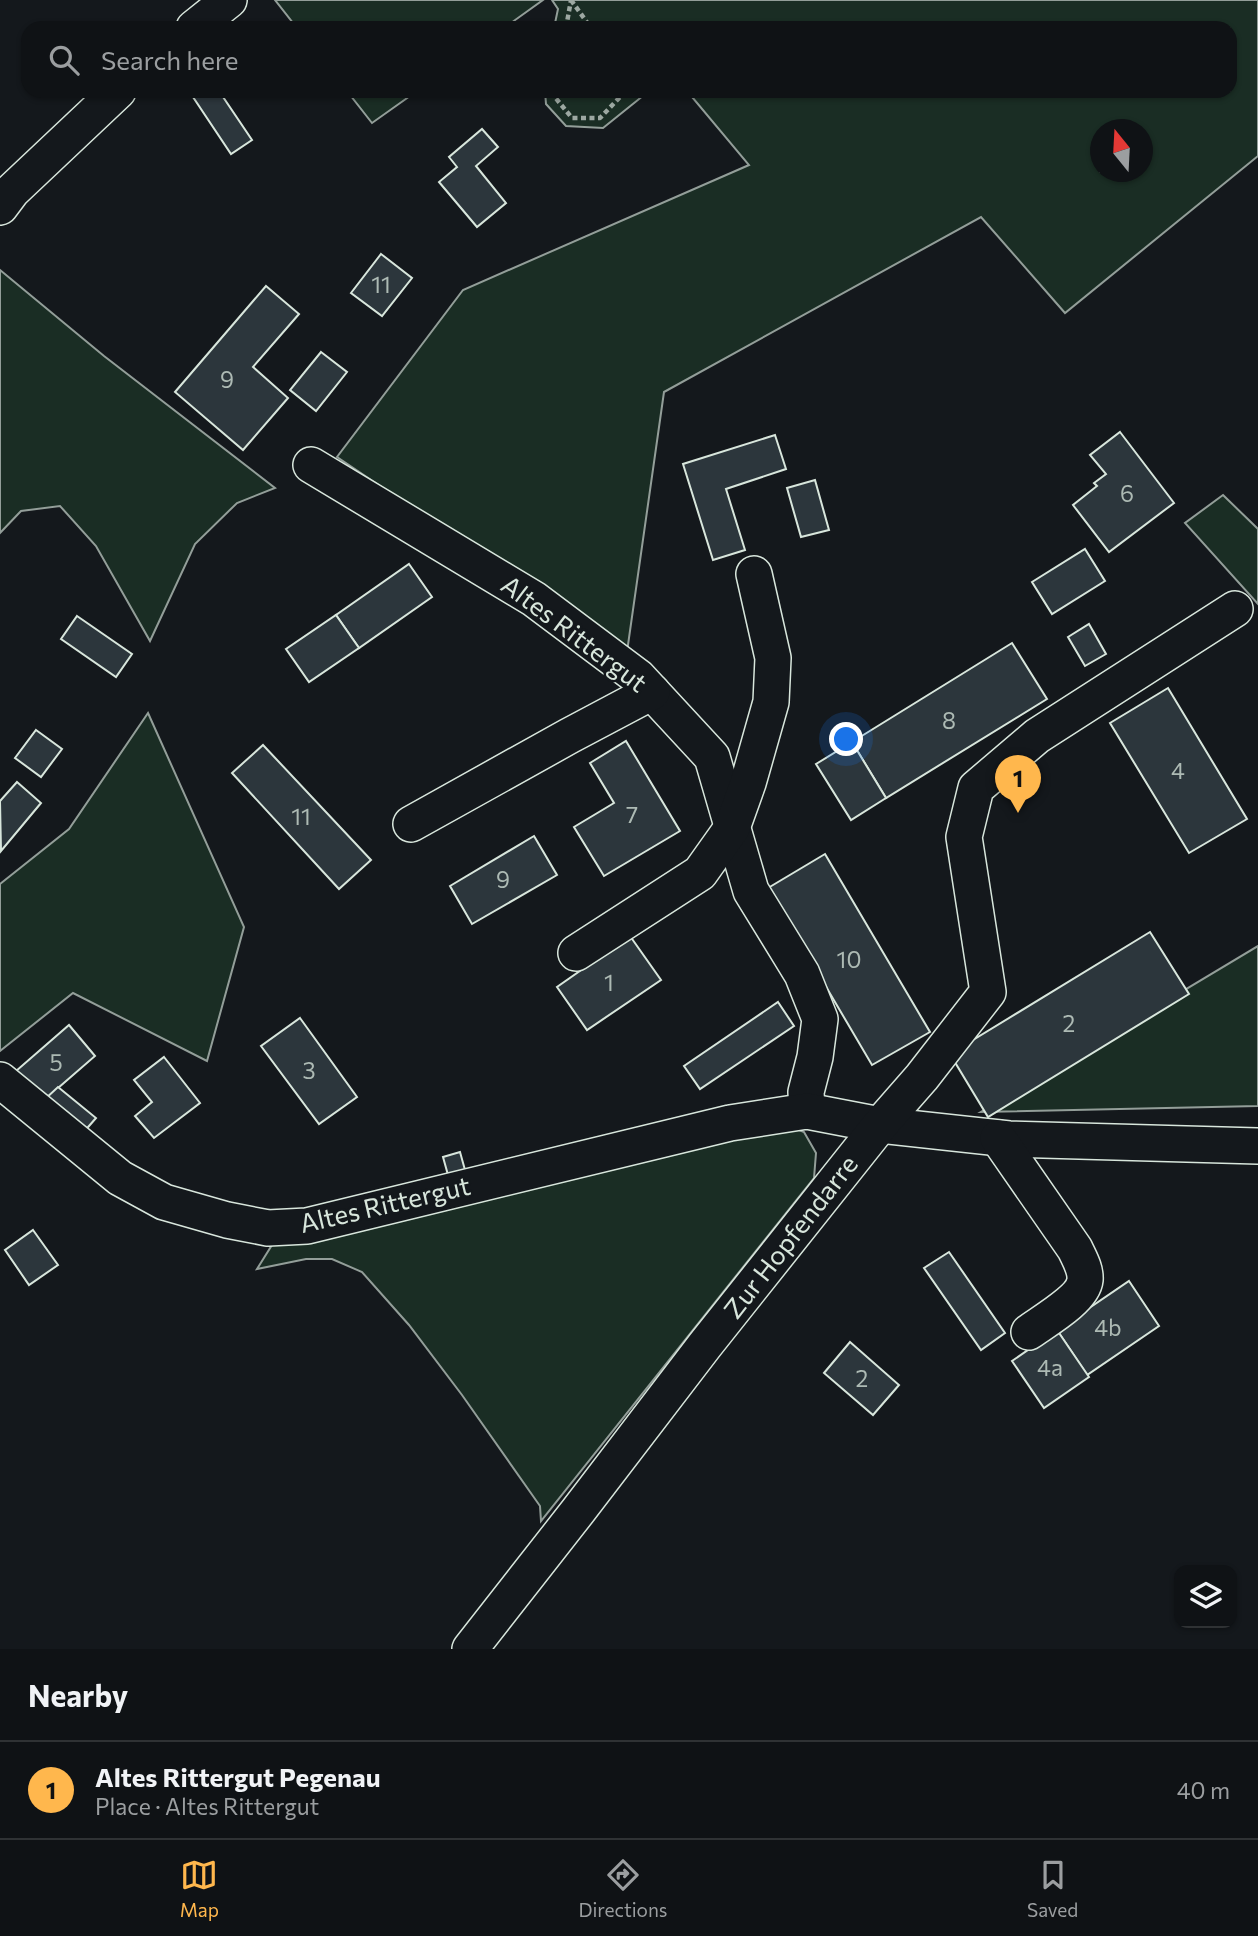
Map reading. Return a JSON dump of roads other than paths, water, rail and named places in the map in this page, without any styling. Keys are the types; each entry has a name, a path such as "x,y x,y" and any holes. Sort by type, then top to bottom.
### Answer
{"street":[{"path":"203,21 229,0"},
{"path":"0,207 12,191 111,98"},
{"name":"Altes Rittergut","path":"311,465 534,599 638,677 712,757 751,891 802,974 820,1018 815,1057 806,1092 807,1111"},
{"path":"576,953 700,873 732,828 771,702 773,659 754,573"},
{"name":"Zur Hopfendarre","path":"470,1649 705,1345 988,992 964,836 976,788 1037,736 1235,609"},
{"path":"411,824 652,692"},
{"name":"Altes Rittergut","path":"0,1080 120,1178 164,1202 227,1220 268,1228 307,1226 730,1123 807,1111 880,1125"},
{"path":"880,1125 998,1138 1258,1146"},
{"path":"998,1138 1075,1249 1085,1282 1077,1297 1030,1332"}],"place":[{"name":"Altes Rittergut Pegenau","path":"1018,813"}]}
